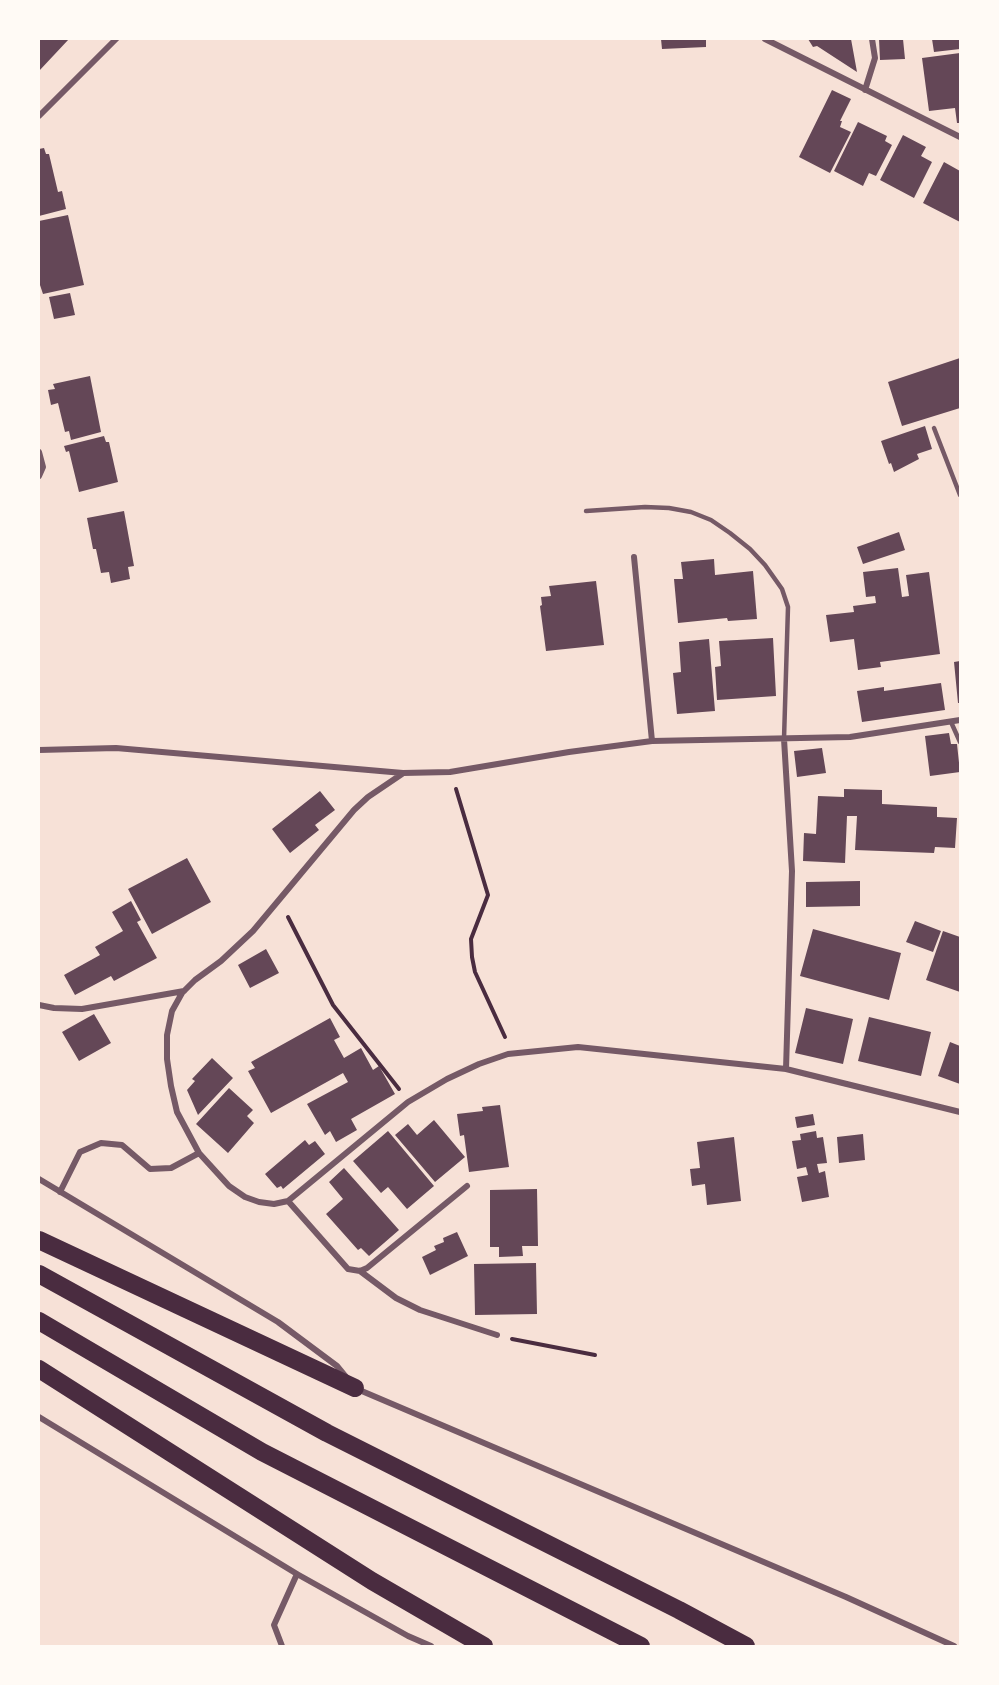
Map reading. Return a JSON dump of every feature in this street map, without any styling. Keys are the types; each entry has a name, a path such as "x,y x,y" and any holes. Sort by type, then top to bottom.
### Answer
{"highway":[{"path":"39,1240 355,1388"},
{"path":"39,1274 327,1433 746,1646"},
{"path":"39,1321 262,1452 641,1646"},
{"path":"39,1369 372,1581 484,1646"}],"street":[{"path":"39,116 116,39"},
{"path":"765,39 960,137"},
{"path":"865,90 875,58 872,39"},
{"path":"39,452 43,467 39,476"},
{"path":"634,557 652,741"},
{"path":"39,750 116,748 403,773 450,772 652,741 850,737 960,720"},
{"path":"784,739 792,872 786,1069"},
{"path":"403,773 368,797 354,810 252,931 220,961 195,980 172,1011 167,1035 167,1059 177,1112 199,1153 230,1186 245,1197 274,1204 288,1201 408,1101 447,1079 508,1054 578,1047 786,1069 960,1112"},
{"path":"39,1005 82,1009 184,992"},
{"path":"60,1192 80,1152 101,1143 122,1145 150,1169 171,1168 199,1153"},
{"path":"39,1179 278,1322 338,1366 355,1388 846,1596 954,1646"},
{"path":"360,1271 368,1268 467,1186"},
{"path":"288,1201 348,1269 360,1271 396,1298 420,1310 497,1335"},
{"path":"39,1417 297,1574 408,1636 431,1646"},
{"path":"282,1646 274,1625 297,1574"}],"lane":[{"path":"934,428 960,495"},
{"path":"586,511 645,507 692,512 711,520 730,533 765,565 782,589 788,608 784,739"},
{"path":"951,722 960,742"}],"path":[{"path":"450,772 489,895 471,939 475,972 506,1039 508,1054"},
{"path":"293,927 333,1005 408,1101"},
{"path":"497,1335 595,1355"}],"building":[{"path":"39,39 69,39 39,71"},
{"path":"661,39 706,39 706,47 662,49"},
{"path":"808,39 851,39 857,72 817,46 813,47"},
{"path":"879,39 903,39 905,59 880,60"},
{"path":"932,39 960,39 960,49 934,52"},
{"path":"960,53 960,123 957,123 955,108 929,111 922,58"},
{"path":"832,90 851,99 840,121 842,121 840,127 851,132 830,173 799,157"},
{"path":"858,122 887,136 885,141 892,145 876,176 869,173 863,186 834,171"},
{"path":"903,135 926,147 921,156 932,162 914,198 880,180"},
{"path":"44,148 46,154 49,154 58,192 62,191 66,209 39,216 39,149"},
{"path":"944,162 960,171 960,222 923,203"},
{"path":"68,215 84,285 43,294 39,282 39,221"},
{"path":"70,293 75,315 54,319 49,297"},
{"path":"960,358 960,408 902,426 888,382"},
{"path":"90,376 101,432 71,440 69,431 65,432 58,403 51,405 48,390 55,389 53,384"},
{"path":"925,426 932,449 917,454 919,459 894,472 881,441"},
{"path":"104,436 106,442 109,442 118,482 79,492 69,451 66,452 64,446"},
{"path":"124,511 134,566 128,567 130,579 111,583 109,572 101,573 96,549 93,549 87,518"},
{"path":"899,532 905,550 863,564 857,547"},
{"path":"714,559 715,575 753,571 757,619 728,621 727,618 678,623 674,579 683,579 681,562"},
{"path":"898,568 902,597 909,596 906,575 929,572 940,654 880,662 881,667 858,670 854,639 830,642 826,615 854,612 853,606 876,603 875,596 866,597 863,572"},
{"path":"596,581 604,645 546,651 540,606 542,605 541,597 551,596 549,586"},
{"path":"773,638 776,696 717,700 715,667 721,666 719,641"},
{"path":"709,639 715,711 677,714 673,673 681,672 679,642"},
{"path":"960,661 960,703 958,703 954,662"},
{"path":"941,683 945,710 862,722 857,691 884,687 884,691"},
{"path":"949,733 951,744 957,744 960,772 930,776 925,736"},
{"path":"822,748 826,773 797,777 794,751"},
{"path":"844,789 882,790 882,804 937,807 937,817 957,818 955,848 935,847 934,853 855,850 857,816 847,816 845,863 803,861 804,833 816,834 818,796 844,797"},
{"path":"320,791 335,810 315,825 319,830 290,853 272,829"},
{"path":"187,858 211,902 152,934 128,889"},
{"path":"860,881 860,906 806,907 806,882"},
{"path":"131,901 141,920 137,922 157,958 114,981 111,976 75,995 64,975 100,955 95,947 123,931 112,912"},
{"path":"915,921 941,931 933,952 906,942"},
{"path":"813,929 901,953 889,1000 800,976"},
{"path":"943,931 960,937 960,992 926,980"},
{"path":"266,949 279,973 250,988 238,965"},
{"path":"806,1008 853,1019 843,1064 795,1053"},
{"path":"94,1014 111,1043 79,1061 62,1032"},
{"path":"869,1017 931,1032 921,1076 858,1061"},
{"path":"330,1018 340,1037 334,1040 344,1058 361,1048 373,1070 379,1066 395,1094 351,1119 357,1130 336,1142 330,1131 325,1135 307,1104 348,1082 343,1073 271,1113 248,1071 255,1068 251,1062"},
{"path":"950,1042 960,1046 960,1084 938,1076"},
{"path":"212,1058 233,1078 198,1115 187,1090 195,1081 192,1079"},
{"path":"229,1088 253,1110 247,1116 254,1123 228,1153 196,1124"},
{"path":"500,1105 509,1167 469,1172 464,1135 460,1136 457,1114 483,1111 482,1107"},
{"path":"813,1114 815,1125 797,1128 795,1117"},
{"path":"434,1120 465,1157 435,1182 395,1135 408,1124 417,1135"},
{"path":"388,1131 434,1186 407,1209 388,1187 381,1193 353,1161"},
{"path":"816,1131 817,1138 823,1137 827,1163 817,1164 819,1173 825,1171 829,1197 802,1202 797,1177 808,1175 806,1167 797,1169 792,1141 801,1140 800,1134"},
{"path":"863,1134 865,1160 839,1163 837,1137"},
{"path":"734,1137 741,1201 707,1205 705,1184 692,1186 690,1169 700,1168 697,1142"},
{"path":"305,1140 309,1145 315,1141 325,1154 283,1189 281,1186 277,1188 265,1174"},
{"path":"344,1168 399,1230 369,1256 361,1248 358,1250 326,1214 343,1199 329,1182"},
{"path":"537,1189 538,1246 522,1246 523,1256 499,1257 499,1247 490,1247 490,1190"},
{"path":"457,1232 468,1256 430,1275 422,1257 436,1250 434,1246 444,1242 443,1238"},
{"path":"536,1263 537,1314 475,1315 474,1264"}]}
